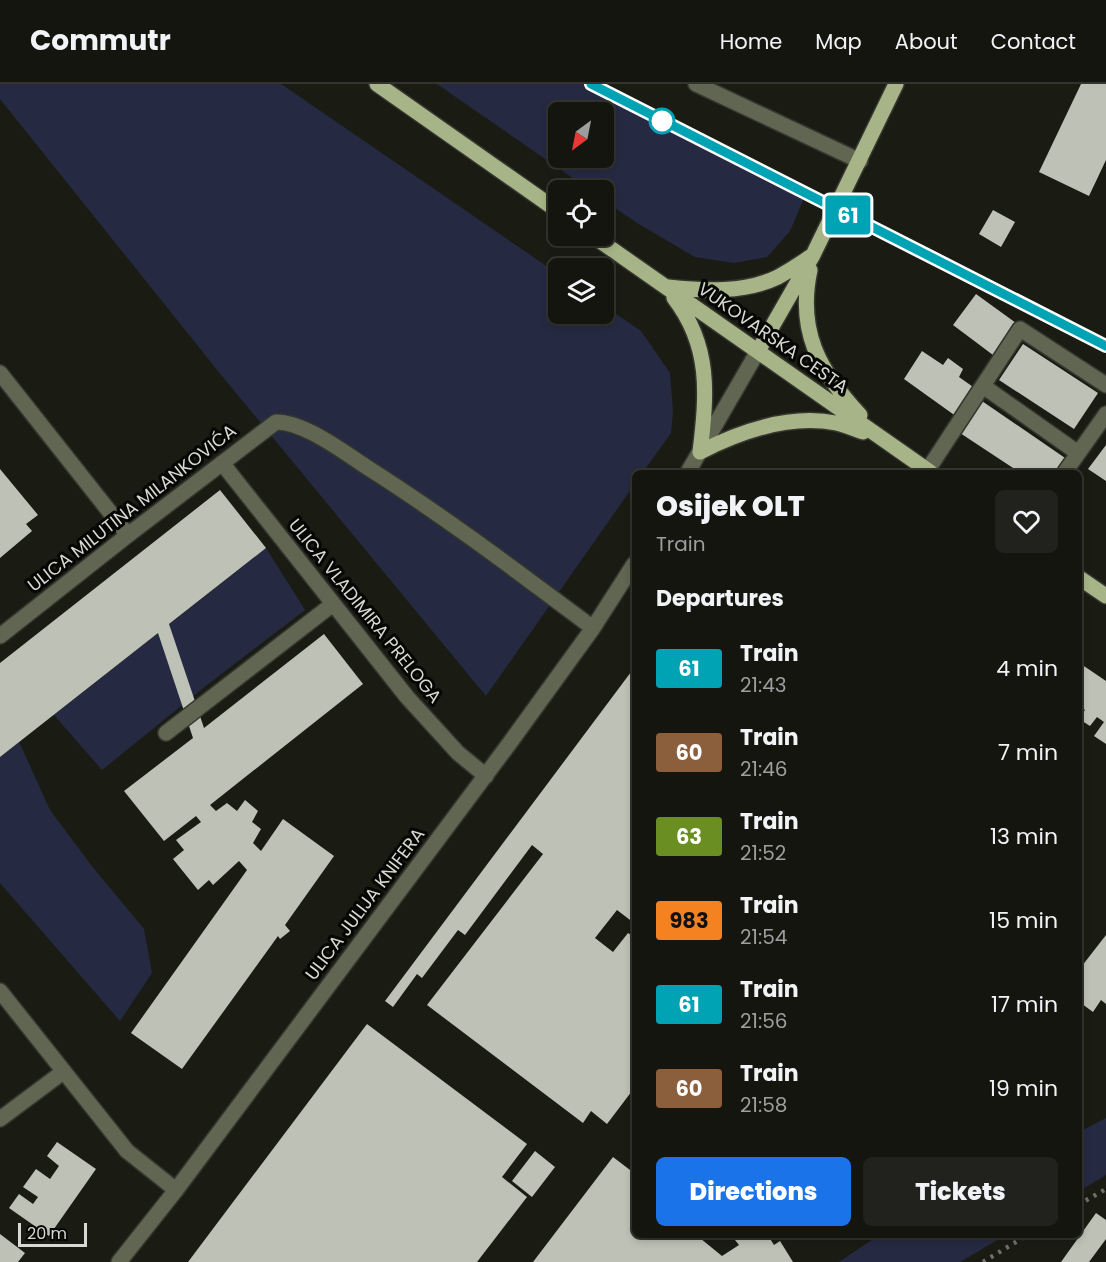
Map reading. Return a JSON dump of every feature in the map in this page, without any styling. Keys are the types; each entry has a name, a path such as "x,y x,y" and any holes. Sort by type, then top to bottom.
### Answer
{"main road":[{"path":"377,84 548,204"},
{"path":"758,351 813,255 896,84"},
{"name":"VUKOVARSKA CESTA","path":"607,246 926,470"},
{"path":"666,287 704,290 748,286 777,278 813,255"},
{"path":"813,255 806,288 805,309 808,334 817,358 832,383 883,439"},
{"path":"666,287 683,309 703,357 705,410 700,452"},
{"path":"700,452 720,442 784,422 838,423 883,439"},
{"path":"1082,580 1106,596"}],"street":[{"path":"696,84 860,161"},
{"path":"930,470 1020,329 1106,385"},
{"path":"689,470 758,351"},
{"path":"0,374 128,535"},
{"path":"983,386 1078,453"},
{"path":"1066,470 1106,414"},
{"name":"ULICA MILUTINA MILANKOVIĆA","path":"0,636 276,422 285,422 307,431 423,503 593,628"},
{"name":"ULICA VLADIMIRA PRELOGA","path":"222,463 426,718 458,753 486,776"},
{"name":"ULICA JULIJA KNIFERA","path":"119,1262 176,1190 486,776 593,628 632,567"},
{"path":"166,733 333,604"},
{"path":"0,991 127,1151 176,1190"},
{"path":"0,1119 63,1072"}],"shaded area":[{"path":"0,84 281,84 548,267 548,324 614,324 614,313 641,331 670,373 673,412 671,433 644,470 632,470 632,488 486,696 222,376 0,99"},
{"path":"437,84 584,84 804,198 790,231 767,257 734,263 695,257 614,207 614,180 576,180 558,168 614,168 614,102 548,102 548,161"},
{"path":"266,548 305,610 102,770 54,715"},
{"path":"19,742 50,810 91,865 144,929 152,973 120,1021 0,883 0,757"},
{"path":"1106,1118 1106,1175 1082,1189 1082,1130"},
{"path":"875,1238 1001,1238 960,1262 839,1262"}],"building":[{"path":"1081,84 1106,84 1106,160 1089,196 1039,172"},
{"path":"993,210 1015,222 1001,247 979,234"},
{"path":"976,294 1016,323 993,355 953,325"},
{"path":"1023,344 1098,393 1074,429 999,380"},
{"path":"922,351 943,365 948,358 963,369 959,377 976,389 957,417 904,379"},
{"path":"979,399 1068,460 1061,470 1016,470 957,431"},
{"path":"1106,445 1106,481 1088,469"},
{"path":"0,469 38,515 26,524 32,531 0,558"},
{"path":"220,490 266,548 169,624 204,728 324,634 363,684 210,805 216,811 227,803 237,811 245,800 258,811 252,822 261,829 253,843 261,851 283,819 334,856 285,925 290,931 280,939 278,936 182,1069 131,1033 247,870 239,861 213,885 209,880 198,890 173,859 184,850 176,840 201,822 196,816 164,841 124,791 193,738 158,633 0,757 0,663"},
{"path":"1082,665 1106,681 1106,744 1094,736 1104,722 1097,717 1090,726 1082,721 1085,710 1082,708"},
{"path":"632,671 632,921 617,910 595,938 613,952 628,933 632,936 632,1088 630,1090 632,1091 607,1124 591,1111 583,1123 427,1005 543,854 532,845 465,935 458,930 422,978 417,974 393,1007 385,1001"},
{"path":"1106,935 1106,1004 1101,1000 1093,1012 1082,1004 1082,966"},
{"path":"367,1024 527,1144 502,1177 527,1197 477,1262 188,1262"},
{"path":"57,1142 96,1169 49,1236 9,1208 19,1194 33,1204 38,1197 23,1187 36,1169 50,1179 59,1166 47,1156"},
{"path":"535,1151 555,1167 532,1197 512,1181"},
{"path":"613,1157 632,1171 632,1238 700,1238 722,1256 739,1245 735,1240 738,1238 770,1238 774,1245 780,1241 793,1262 533,1262"},
{"path":"1096,1213 1106,1220 1106,1239 1089,1262 1061,1262 1078,1238 1082,1238 1082,1233"},
{"path":"0,1234 25,1253 18,1262 0,1262"}],"railway":[{"path":"591,84 1106,346"},
{"path":"1082,1203 1106,1189"},
{"path":"983,1262 1022,1238"}],"train":[{"name":"61","path":"591,84 1106,346"}]}
